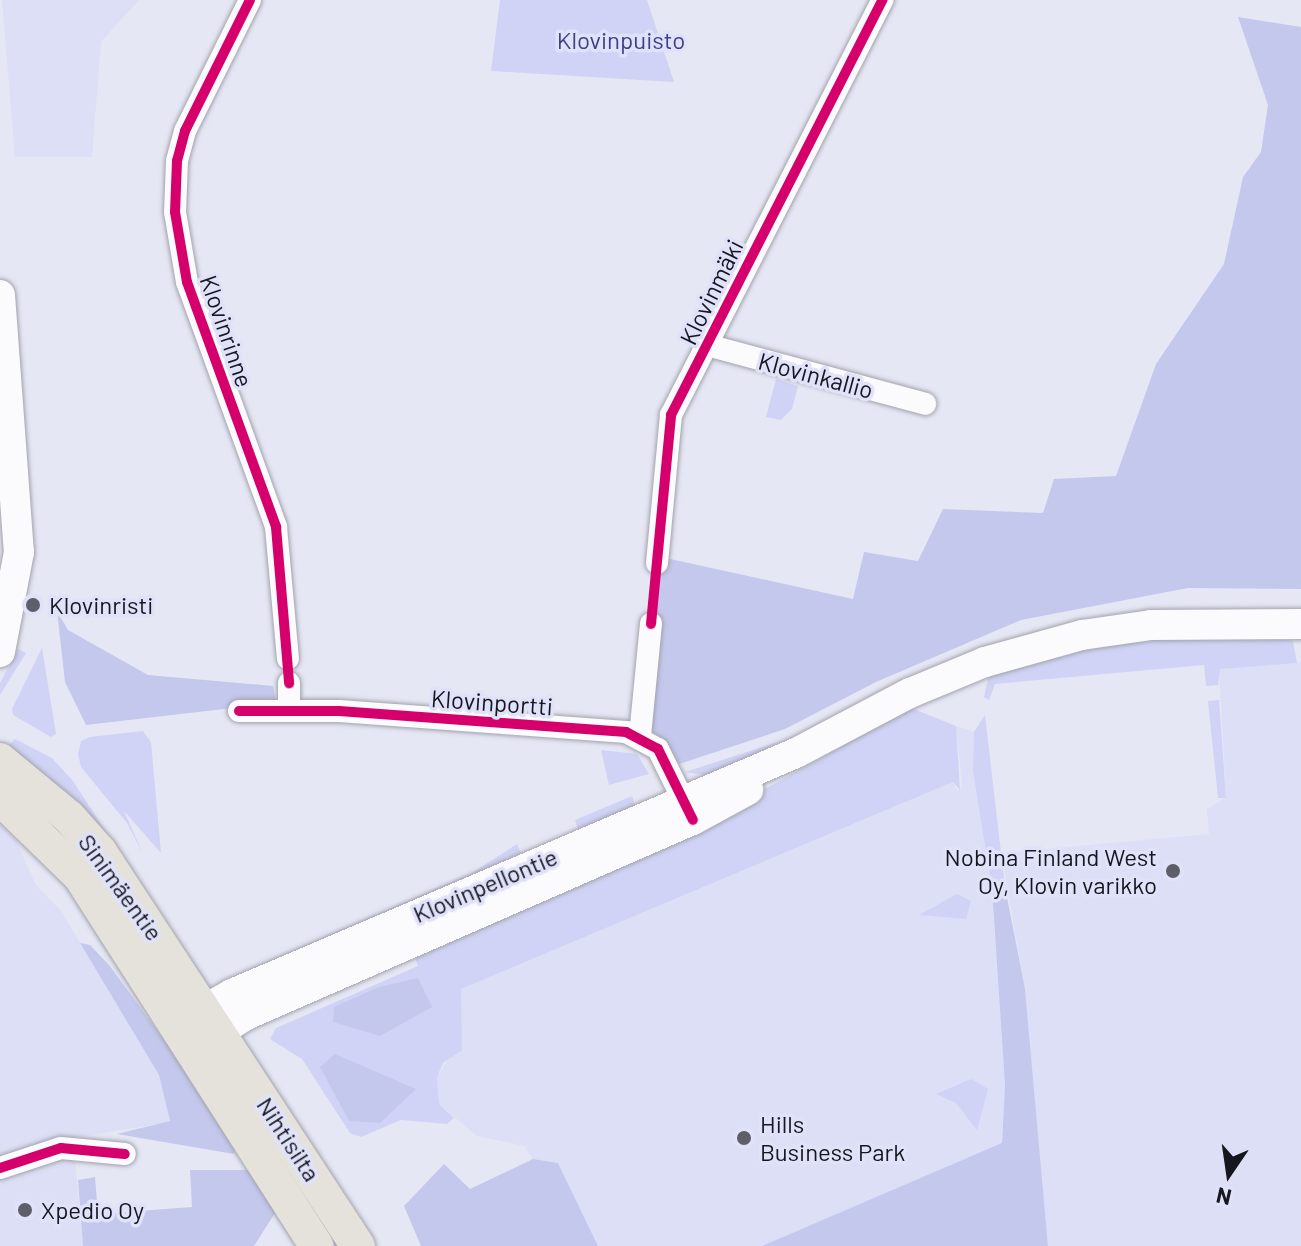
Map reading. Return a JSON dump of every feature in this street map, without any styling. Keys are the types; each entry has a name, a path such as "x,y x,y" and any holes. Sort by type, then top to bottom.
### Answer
{"main road":[{"path":"0,295 5,410 19,552 3,620 0,652"},
{"name":"Klovinpellontie","path":"1230,621 1270,607 1301,605"},
{"name":"Klovinpellontie","path":"198,1029 246,1015 688,810 910,693 1022,650 1151,625 1230,621 1301,624"},
{"name":"Sinimäentie","path":"0,760 69,817 100,852 198,1029"},
{"name":"Sinimäentie","path":"0,798 80,876 198,1029"},
{"name":"Nihtisilta","path":"198,1029 317,1246"},
{"name":"Nihtisilta","path":"198,1029 358,1246"}],"street":[{"name":"Klovinrinne","path":"250,0 185,131 177,161 175,212 187,282 276,527 288,658"},
{"name":"Klovinmäki","path":"657,563 671,415 882,0"},
{"name":"Klovinkallio","path":"707,345 925,404"},
{"path":"651,624 640,736 658,749 688,810"},
{"path":"289,683 289,708"},
{"name":"Klovinportti","path":"239,711 289,708 640,736"},
{"path":"0,1168 61,1148 125,1154"}],"shaded area":[{"path":"2,0 139,0 101,42 92,157 15,157"},
{"path":"1238,17 1301,27 1301,589 1188,588 1021,620 876,682 785,729 679,764 646,723 661,557 853,599 864,552 918,561 943,509 1043,513 1054,479 1116,476 1156,364 1224,264 1243,177 1261,152 1268,105"},
{"path":"57,611 68,630 148,675 273,686 276,703 86,725 65,682"},
{"path":"1301,662 1301,1246 1048,1246 1025,989 1001,853 1209,834 1207,809 1226,797 1219,669"},
{"path":"956,726 974,732 973,771 989,850 1005,1085 1002,1144 762,1246 598,1246 558,1163 533,1159 524,1146 477,1136 439,1104 437,1077 461,1039 461,989 953,782 957,791 962,786"},
{"path":"0,824 16,840 36,885 61,911 159,1075 170,1122 73,1138 83,1246 0,1246"},
{"path":"1005,887 1025,989 1048,1246 762,1246 1002,1143 1005,1085 992,889"},
{"path":"80,943 90,945 109,965 181,1063 236,1148 234,1154 117,1134 170,1121 159,1075"},
{"path":"418,978 432,1007 380,1036 333,1022 334,1007 379,987"},
{"path":"335,1054 416,1089 380,1123 349,1121 320,1067"},
{"path":"533,1159 558,1163 598,1246 421,1246 404,1206 444,1164 470,1189"},
{"path":"190,1170 254,1170 275,1213 254,1246 83,1246 78,1180 95,1177 98,1214 192,1207"}],"green space":[{"name":"Klovinpuisto","path":"500,0 647,0 674,82 491,71"},
{"path":"776,379 798,386 792,409 781,420 766,417"},
{"path":"1129,638 1293,641 1297,663 1220,669 1218,685 1206,686 1204,665 995,684 989,700 984,697 988,679 999,669"},
{"path":"42,648 56,734 51,737 13,715 12,709"},
{"path":"18,649 26,653 0,695 0,683"},
{"path":"1219,700 1226,798 1218,798 1208,701"},
{"path":"911,708 956,726 960,790 953,782 461,989 462,1050 443,1063 437,1077 439,1104 454,1118 447,1124 401,1120 361,1137 350,1133 302,1059 270,1039 276,1028 418,966 415,958 463,926 696,827"},
{"path":"985,715 1005,887 992,889 973,771 974,732"},
{"path":"143,731 151,742 161,853 124,811 143,854 127,823 81,767 78,754 81,741 90,737"},
{"path":"15,739 52,758 73,781 196,970 4,750"},
{"path":"781,741 711,776 685,772"},
{"path":"601,750 637,754 649,774 609,785"},
{"path":"632,796 637,811 578,829 575,820"},
{"path":"517,844 521,853 507,861 243,982 239,974 472,873"},
{"path":"957,894 971,901 966,919 919,915"},
{"path":"971,1079 988,1089 977,1130 956,1103 936,1094"}],"cycle path":[{"path":"250,0 185,131 177,161 175,212 187,282 276,527 289,683"},
{"path":"651,624 671,415 882,0"},
{"path":"239,711 339,711 626,732 658,749 693,820"},
{"path":"0,1168 61,1148 125,1154"}],"place":[{"name":"Klovinristi","path":"33,605"},
{"name":"Nobina Finland West Oy, Klovin varikko","path":"1173,871"},
{"name":"Hills Business Park","path":"744,1138"},
{"name":"Xpedio Oy","path":"25,1210"}]}
